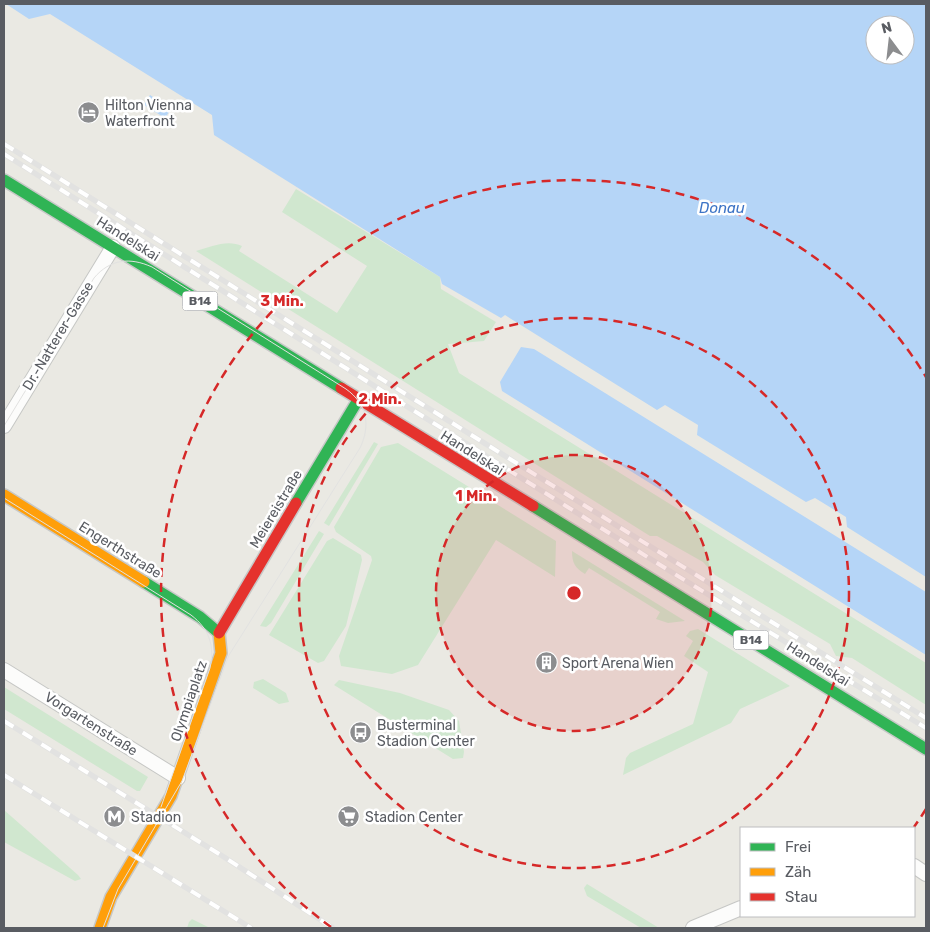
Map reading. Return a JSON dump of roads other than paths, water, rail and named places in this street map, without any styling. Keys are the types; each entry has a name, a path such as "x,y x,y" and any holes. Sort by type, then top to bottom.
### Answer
{"main road":[{"name":"Handelskai","path":"4,180 926,749"},
{"name":"Meiereistraße","path":"219,633 358,400"},
{"name":"Engerthstraße","path":"4,495 200,617 219,633"},
{"name":"Olympiaplatz","path":"178,778 221,653 219,633"},
{"path":"100,928 111,897 171,796 178,778"}],"street":[{"name":"Dr.-Natterer-Gasse","path":"4,426 113,247"},
{"name":"Vorgartenstraße","path":"4,670 178,778"},
{"path":"915,867 926,874"},
{"path":"693,928 740,908"}],"water":[{"name":"Donau","path":"6,4 926,4 926,577 847,527 846,517 815,498 806,502 697,435 698,425 665,405 657,410 505,315 501,318 442,284 440,277 214,135 212,115 50,14 29,19"},
{"path":"150,95 171,109 165,118 144,105"},
{"path":"521,347 534,349 926,592 926,655 502,391 500,382"}],"tram line":[{"path":"4,426 94,278 107,267 128,261 152,267 346,389 359,401 365,416 365,431 360,448 229,655 182,781 118,889 103,928"},
{"path":"4,498 191,615 206,632 212,652 210,668 161,807"}],"railway":[{"path":"4,144 926,718"},
{"path":"4,154 673,573 926,728"},
{"path":"4,721 224,857 333,928"},
{"path":"4,775 251,928"}],"place":[{"name":"Hilton Vienna Waterfront","path":"89,113"},
{"name":"Sport Arena Wien","path":"546,663"},
{"name":"Busterminal Stadion Center","path":"361,733"},
{"name":"Stadion","path":"115,817"},
{"name":"Stadion Center","path":"349,817"}]}
